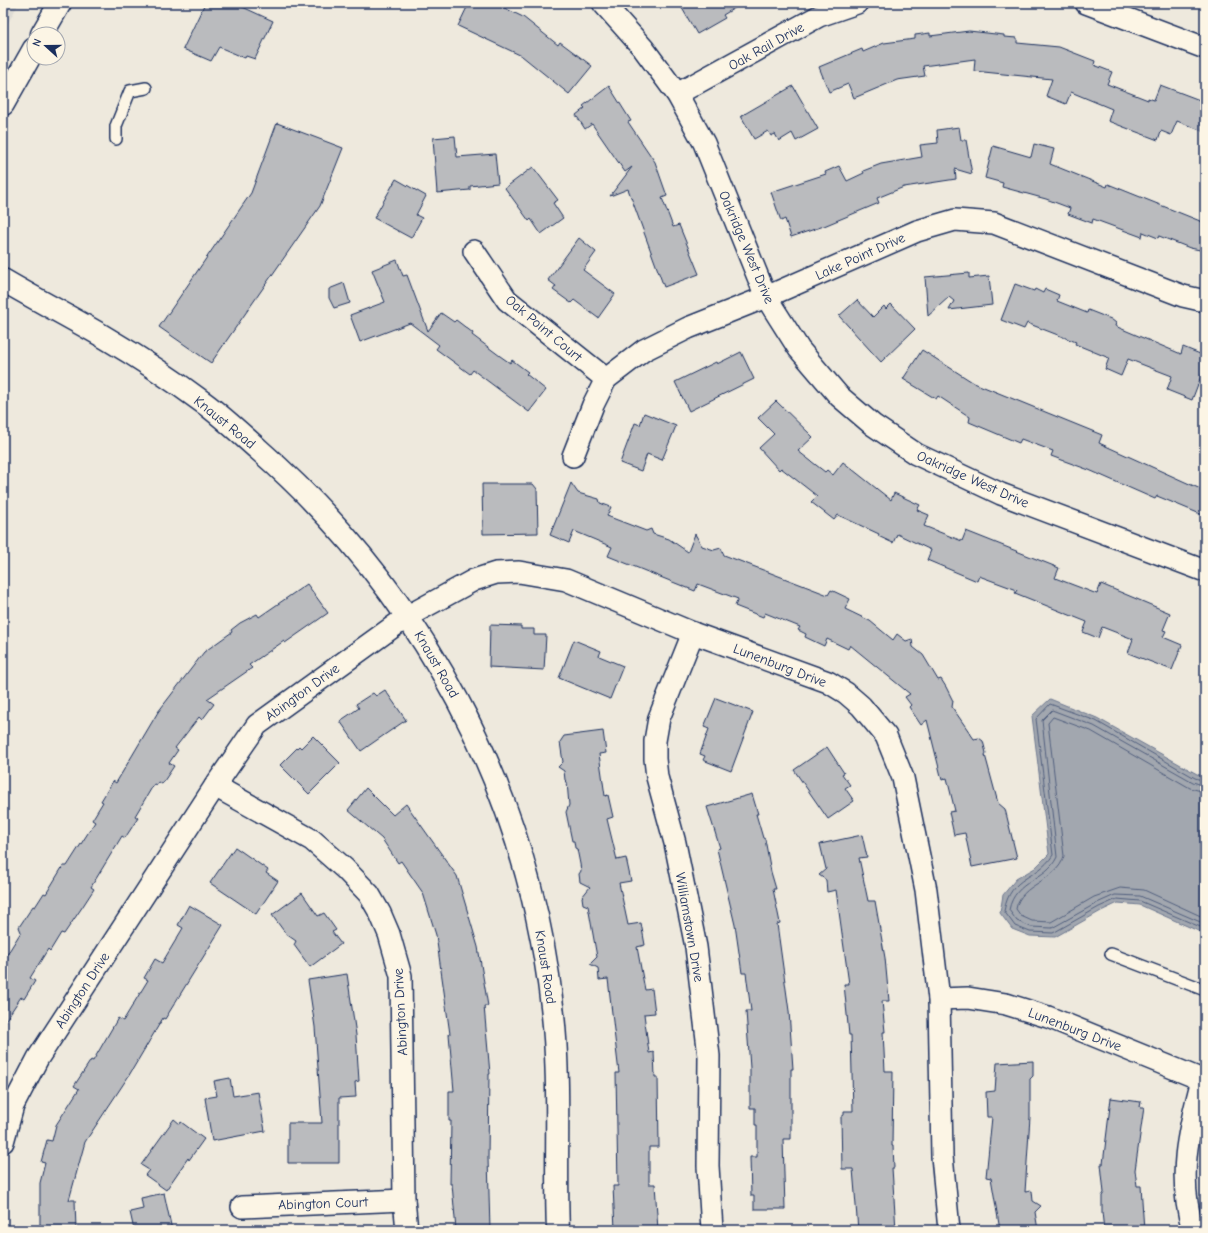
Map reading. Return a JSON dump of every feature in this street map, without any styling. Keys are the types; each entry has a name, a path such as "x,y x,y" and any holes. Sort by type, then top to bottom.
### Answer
{"main road":[{"path":"47,26 60,3"},
{"path":"3,104 26,63"},
{"name":"Knaust Road","path":"3,280 151,366 207,405 271,460 309,496 345,536 408,616 442,671 487,759 520,849 534,901 552,1007 556,1058 558,1230"}],"street":[{"name":"Oak Rail Drive","path":"677,94 819,16 857,3"},
{"path":"1086,3 1205,48"},
{"name":"Oakridge West Drive","path":"602,6 643,48 677,94 704,143 766,297 799,349 839,396 873,425 916,454 1001,494 1205,571"},
{"name":"Lake Point Drive","path":"573,456 593,406 606,379 644,350 688,328 766,297 917,231 955,220 994,223 1183,296 1205,301"},
{"name":"Oak Point Court","path":"474,251 507,300 606,379"},
{"name":"Lunenburg Drive","path":"408,616 474,580 496,573 519,572 542,574 566,580 693,633 828,682 846,692 861,706 886,736 903,778 926,890 939,999 942,1156 949,1230"},
{"name":"Abington Drive","path":"3,1142 13,1106 38,1058 215,786 257,725 408,616"},
{"name":"Williamstown Drive","path":"693,633 659,718 655,740 654,759 657,777 675,843 691,924 702,994 709,1056 708,1166 712,1230"},
{"name":"Abington Drive","path":"215,786 312,840 350,874 368,894 380,913 389,934 401,976 404,1200 407,1230"},
{"name":"Lunenburg Drive","path":"939,999 968,998 1013,1006 1048,1017 1204,1078"},
{"path":"1193,1230 1188,1212 1185,1182 1186,1155 1189,1127 1204,1078"},
{"name":"Abington Court","path":"242,1207 404,1200"}],"lane":[{"path":"116,139 116,126 130,91 146,88"},
{"path":"1111,954 1205,990"}],"shaded area":[{"path":"3,3 19,3 3,32"}],"water":[{"path":"1050,699 1097,718 1197,774 1205,777 1205,934 1140,905 1118,903 1055,937 1030,936 1012,929 1000,913 1003,895 1016,879 1035,868 1049,854 1032,716"}],"building":[{"path":"205,3 234,3 273,21 255,59 246,56 245,58 219,47 211,61 183,49"},
{"path":"469,3 494,3 523,17 558,45 560,42 592,66 569,94 522,56 458,26"},
{"path":"679,3 743,3 723,15 725,18 697,34"},
{"path":"969,31 1017,38 1017,43 1059,47 1095,61 1094,65 1112,72 1107,84 1148,100 1148,98 1154,100 1160,85 1205,102 1205,132 1177,121 1171,135 1161,131 1158,140 1108,121 1112,109 1071,92 1066,104 1046,96 1052,79 974,71 975,59 923,66 925,76 897,80 854,98 848,84 829,92 819,67 862,49 863,52 884,43 915,39 915,35 930,33 930,36"},
{"path":"609,86 631,121 628,122 655,162 667,196 662,198 673,227 679,225 699,274 664,287 628,189 610,196 632,167 625,172 592,124 585,129 576,115 585,108 583,106"},
{"path":"793,86 818,129 796,141 792,133 779,141 775,134 771,136 768,131 754,139 741,116"},
{"path":"277,123 343,148 320,206 211,363 159,327 251,193"},
{"path":"959,127 961,140 966,140 972,174 955,169 956,179 904,187 877,198 879,203 824,226 791,237 785,219 781,221 771,192 826,174 825,172 839,166 847,181 864,173 863,171 881,164 922,157 920,145 938,143 937,130"},
{"path":"455,136 457,157 495,154 498,183 470,186 470,190 437,193 433,138"},
{"path":"1034,144 1054,149 1050,164 1107,187 1108,184 1205,223 1205,251 1190,248 1159,236 1158,238 1143,232 1142,237 1093,219 1092,223 1068,214 1070,208 1046,199 1002,187 1003,183 985,178 993,146 1031,157"},
{"path":"533,167 558,200 553,203 563,218 541,234 531,219 529,221 505,188"},
{"path":"396,179 426,196 416,215 422,218 411,238 374,218"},
{"path":"579,238 596,252 583,270 615,294 598,318 574,300 571,303 553,290 556,286 548,280"},
{"path":"397,260 403,276 407,275 428,331 441,313 454,322 456,320 473,333 472,335 500,356 510,363 512,360 528,372 526,374 546,390 529,412 473,370 470,374 436,349 439,345 410,323 360,342 350,315 385,302 372,270"},
{"path":"969,273 969,278 989,276 992,305 949,310 954,301 949,297 928,316 925,277"},
{"path":"344,283 350,303 334,308 329,298 329,289"},
{"path":"1015,284 1034,291 1035,289 1043,293 1045,289 1059,295 1057,301 1087,313 1088,310 1111,319 1116,323 1115,326 1181,354 1183,347 1205,356 1205,366 1192,400 1167,390 1172,376 1128,359 1121,376 1105,369 1109,358 1075,344 1076,342 1027,323 1024,329 1001,320"},
{"path":"857,300 873,317 884,306 886,309 891,304 915,329 881,362 839,316"},
{"path":"922,350 974,383 1102,435 1099,443 1205,491 1205,516 1157,496 1155,499 1089,470 1051,456 1053,451 1021,439 1019,443 969,422 970,417 938,396 936,399 903,379"},
{"path":"741,352 754,379 689,411 675,382 716,362 717,364"},
{"path":"776,401 813,437 798,451 825,472 827,470 833,475 843,462 891,500 894,493 920,505 917,510 929,515 924,526 962,541 966,531 1059,568 1055,578 1097,594 1101,584 1170,613 1163,630 1166,631 1163,637 1182,645 1172,670 1128,653 1133,639 1102,627 1098,638 1083,632 1087,622 1015,593 1017,590 979,576 977,581 927,560 931,550 897,534 893,543 878,536 879,534 838,515 834,520 811,502 817,496 781,468 779,470 759,448 774,434 758,418"},
{"path":"644,413 676,426 662,460 647,454 641,471 620,463 635,423 640,425"},
{"path":"571,483 578,493 599,499 600,503 611,507 607,516 646,531 651,529 653,534 669,539 688,552 695,534 702,546 714,550 721,548 724,555 828,595 831,590 850,599 845,609 870,621 893,640 897,634 906,641 912,639 913,647 923,655 938,680 941,679 946,687 953,701 952,707 974,739 979,738 983,741 986,753 985,755 998,803 1005,809 1017,858 972,867 965,833 954,835 949,812 955,811 947,778 942,780 927,720 921,725 909,707 911,705 905,697 910,694 850,645 848,649 827,639 824,646 805,637 806,634 798,630 800,627 765,613 763,617 735,606 738,599 698,584 695,591 608,556 612,547 574,531 569,543 550,535"},
{"path":"482,484 533,484 537,489 538,533 483,534"},
{"path":"307,584 328,613 285,643 284,641 249,665 252,668 207,699 214,704 202,720 199,717 175,748 178,750 169,763 174,766 162,784 158,782 156,785 154,784 135,816 138,818 125,838 122,836 91,887 94,889 64,934 61,933 50,951 48,949 30,978 35,981 24,999 21,997 3,1024 3,961 21,932 19,927 33,906 35,907 44,893 46,894 63,866 67,866 95,822 92,820 103,802 101,801 113,781 116,783 158,712 204,652 232,632 231,630 240,623 257,614 259,617"},
{"path":"490,625 521,626 521,629 534,629 534,635 546,635 544,670 489,667"},
{"path":"574,640 601,651 599,656 623,666 610,699 559,678"},
{"path":"385,690 406,720 361,751 340,721 359,708 356,704 373,693 376,696"},
{"path":"716,698 753,712 731,771 703,760 705,756 700,754 709,729 704,727"},
{"path":"603,731 606,753 599,754 605,796 608,795 613,817 607,819 617,860 626,858 631,881 619,883 628,925 641,923 645,945 637,947 645,990 652,989 655,1013 644,1014 649,1053 654,1052 655,1077 658,1077 659,1147 649,1147 649,1184 655,1184 658,1230 615,1230 613,1186 618,1186 616,1073 619,1073 608,979 599,980 598,968 590,964 597,957 588,906 583,904 582,897 590,887 580,882 579,874 581,871 577,849 575,848 574,841 572,841 566,812 569,805 567,782 565,780 564,771 558,767 563,762 560,742 564,736"},
{"path":"313,736 340,763 309,794 280,765 299,746 301,748"},
{"path":"827,747 850,785 845,788 854,801 828,819 794,770"},
{"path":"366,788 393,815 406,804 457,876 478,947 488,1006 484,1006 490,1074 488,1158 490,1230 456,1230 452,1184 450,1184 451,1121 449,1121 449,1091 454,1091 450,1034 436,935 423,893 401,861 398,863 382,839 348,810"},
{"path":"752,794 758,814 756,814 763,838 765,839 771,872 776,889 773,889 780,923 777,924 789,1011 793,1069 791,1069 791,1139 783,1139 785,1209 754,1209 754,1196 751,1196 750,1157 757,1157 757,1125 755,1125 755,1108 750,1108 750,1068 746,1011 751,1011 746,973 742,973 735,925 717,849 720,848 707,807"},
{"path":"862,835 867,857 859,858 868,901 875,901 885,958 889,1001 882,1001 885,1032 883,1032 885,1071 893,1071 892,1146 894,1168 892,1168 896,1230 858,1230 853,1169 842,1169 841,1117 844,1115 844,1111 853,1111 851,1035 849,1035 844,984 849,984 836,890 827,892 826,880 819,875 826,869 820,844"},
{"path":"235,847 268,870 266,873 278,881 256,914 210,883"},
{"path":"302,893 318,916 324,913 336,930 332,932 341,944 310,967 294,945 296,941 286,934 272,915"},
{"path":"189,905 223,925 165,1019 163,1018 128,1077 85,1142 69,1200 75,1200 76,1230 40,1230 40,1183 45,1163 41,1162 47,1140 52,1141 56,1125 79,1089 74,1086 91,1060 93,1061 118,1018 123,1021 148,980 144,978 155,959 162,963 183,928 178,925"},
{"path":"347,974 356,1035 359,1081 355,1082 356,1097 339,1098 339,1163 288,1163 288,1123 322,1123 315,1027 308,980"},
{"path":"1033,1061 1033,1076 1030,1079 1030,1117 1025,1192 1032,1191 1033,1201 1041,1206 1035,1212 1038,1230 1000,1230 991,1178 986,1177 992,1117 987,1117 986,1092 995,1091 997,1063"},
{"path":"230,1078 233,1096 258,1092 265,1131 212,1141 205,1098 217,1096 214,1081"},
{"path":"1111,1098 1141,1102 1140,1107 1144,1107 1135,1170 1137,1186 1141,1186 1144,1230 1104,1230 1102,1196 1104,1193 1101,1164 1103,1164"},
{"path":"174,1119 180,1124 181,1122 204,1139 189,1160 188,1158 166,1190 145,1175 149,1170 141,1165"},
{"path":"164,1193 172,1230 134,1230 130,1212 143,1209 141,1198"}]}
